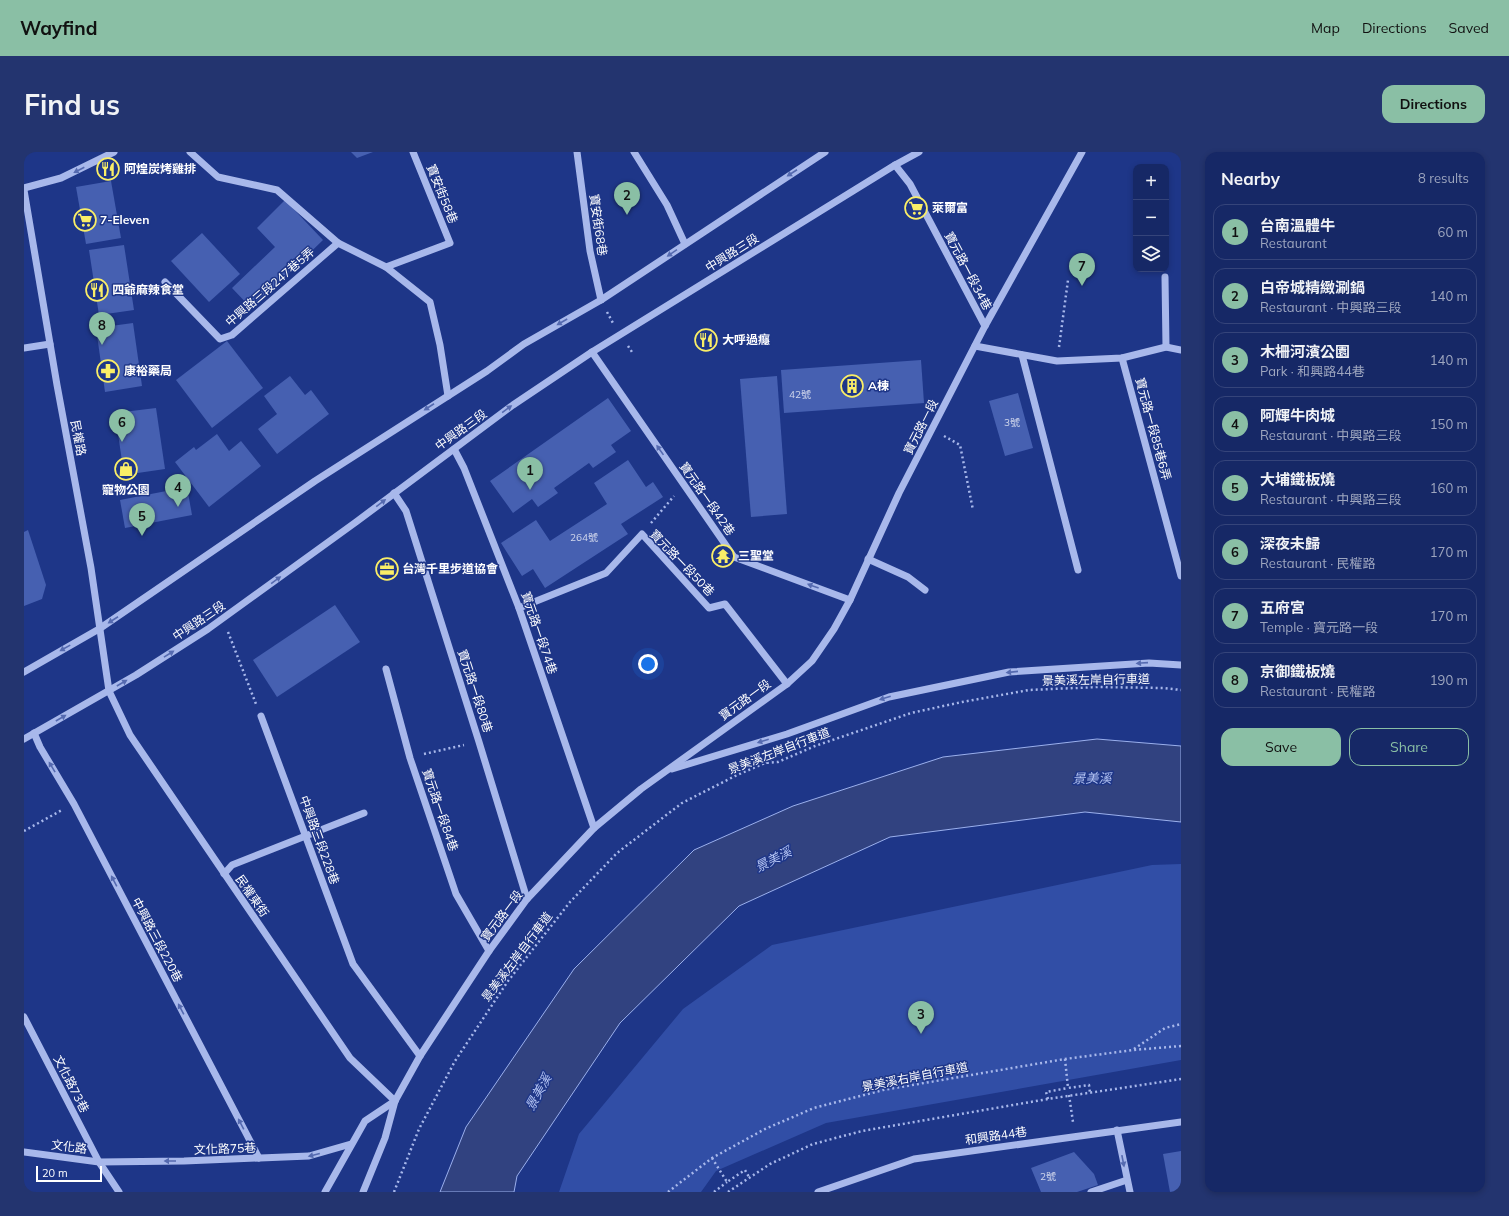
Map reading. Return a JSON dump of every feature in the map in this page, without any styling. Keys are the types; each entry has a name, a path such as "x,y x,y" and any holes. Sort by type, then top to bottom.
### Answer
{"street":[{"path":"24,189 61,178 114,152"},
{"path":"190,152 218,177 276,190 338,243 386,267 430,302 440,345 448,396"},
{"name":"寶安街58巷","path":"386,267 450,244 413,152"},
{"name":"寶安街68巷","path":"577,152 590,250 601,300"},
{"path":"634,152 667,205 685,244"},
{"name":"中興路三段","path":"24,739 108,691 208,629 513,405 592,352 895,165 919,152"},
{"name":"寶元路一段","path":"324,1192 365,1121 394,1101 420,1056 489,951 527,899 594,828 641,789 787,684 812,661 834,629 850,600 899,493 985,326 1082,152"},
{"path":"24,672 99,629 315,481 487,371 524,344 601,300 823,153"},
{"name":"寶元路一段34巷","path":"895,165 910,184 985,326"},
{"name":"民權路","path":"24,189 50,344 91,568 108,691"},
{"name":"中興路三段247巷5弄","path":"165,282 220,339 232,335 338,243"},
{"path":"1165,277 1166,347"},
{"path":"24,348 50,344"},
{"path":"975,346 1057,361 1122,358 1166,347 1181,350"},
{"name":"寶元路一段42巷","path":"592,352 734,557 850,600"},
{"path":"1022,355 1078,570"},
{"name":"寶元路一段85巷6弄","path":"1122,358 1181,576"},
{"name":"寶元路一段74巷","path":"454,449 464,468 519,608 594,828"},
{"name":"寶元路一段80巷","path":"394,493 406,511 527,899"},
{"name":"寶元路一段50巷","path":"519,608 606,573 642,534 709,608 724,604 787,684"},
{"path":"868,559 908,578 925,590"},
{"path":"665,772 787,734 889,696 1009,672 1149,663 1181,665"},
{"name":"寶元路一段84巷","path":"386,669 410,758 456,894 489,951"},
{"name":"民權東街","path":"108,691 130,735 350,1058 394,1101"},
{"name":"中興路三段228巷","path":"261,716 353,964 420,1056"},
{"name":"中興路三段220巷","path":"34,733 40,747 74,804 259,1158"},
{"path":"224,874 232,865 364,813"},
{"name":"文化路73巷","path":"24,1017 99,1162"},
{"path":"363,1192 385,1138 394,1101"},
{"name":"和興路44巷","path":"818,1192 914,1158 1181,1122"},
{"path":"1117,1130 1130,1192"},
{"name":"文化路75巷","path":"99,1162 184,1161 309,1156 351,1144"},
{"name":"文化路","path":"24,1152 99,1162 120,1192"},
{"path":"1091,1192 1127,1180"}],"path":[{"path":"1057,361 1068,280"},
{"path":"932,430 960,445 973,510"},
{"path":"642,534 684,484"},
{"path":"223,618 261,716"},
{"name":"景美溪左岸自行車道","path":"394,1192 419,1129 456,1060 508,981 570,902 617,853 682,803 735,776 765,763 778,762 815,746 911,713 1028,690 1098,687 1163,688 1181,690"},
{"path":"410,758 479,742"},
{"path":"24,831 74,804"},
{"name":"景美溪右岸自行車道","path":"668,1192 712,1158 764,1129 814,1108 883,1090 1065,1059 1133,1050 1165,1028 1181,1024"},
{"path":"1133,1050 1181,1046"},
{"path":"1065,1059 1068,1088"},
{"path":"728,1192 770,1164 813,1144 848,1134 1048,1099 1181,1079"},
{"path":"1048,1099 1046,1092 1089,1085 1090,1093"},
{"path":"1069,1096 1075,1136"},
{"path":"712,1158 727,1182"},
{"path":"714,1192 745,1170 749,1178"}],"shaded area":[{"path":"1181,864 1181,1060 826,1123 716,1171 701,1192 559,1192 579,1134 683,1009 772,945 1152,865"}],"water":[{"name":"景美溪","path":"1097,739 1181,746 1181,822 1085,812 890,837 739,906 620,1023 517,1176 514,1192 440,1192 466,1127 574,969 694,850 793,806 943,757"}],"building":[{"path":"351,152 373,152 357,158"},
{"path":"111,181 121,238 86,244 76,187"},
{"path":"285,200 323,240 252,309 232,288 275,247 257,228"},
{"path":"202,233 240,274 209,302 171,261"},
{"path":"124,245 134,310 99,315 89,250"},
{"path":"133,323 142,386 105,392 96,328"},
{"path":"227,341 263,388 212,428 176,380"},
{"name":"A棟","path":"921,360 924,403 784,413 781,370"},
{"path":"290,376 305,395 311,390 329,414 277,454 258,429 277,414 264,396"},
{"path":"777,376 787,514 751,517 740,379"},
{"path":"1018,393 1033,448 1005,456 989,401"},
{"path":"608,398 631,431 611,445 616,452 593,468 589,463 554,488 558,493 538,507 532,499 513,513 490,481"},
{"path":"156,408 165,469 124,475 115,413"},
{"path":"217,434 229,451 241,441 261,466 209,507 175,462 194,447 196,450"},
{"path":"628,460 646,487 653,482 663,497 621,524 628,534 545,588 533,569 522,576 501,543 536,520 550,541 607,504 594,483"},
{"path":"187,487 192,515 125,528 120,500"},
{"path":"28,530 46,585 42,599 24,606 24,532"},
{"path":"335,605 360,642 277,697 253,660"},
{"path":"1181,1151 1181,1192 1170,1192 1163,1154"},
{"path":"1074,1152 1094,1174 1098,1185 1077,1192 1041,1192 1031,1168"}],"place":[{"name":"阿煌炭烤雞排","path":"108,169"},
{"name":"萊爾富","path":"916,208"},
{"name":"白帝城精緻涮鍋","path":"627,215"},
{"name":"7-Eleven","path":"85,220"},
{"name":"五府宮","path":"1082,286"},
{"name":"四爺麻辣食堂","path":"97,290"},
{"name":"大呼過癮","path":"706,340"},
{"name":"京御鐵板燒","path":"102,345"},
{"name":"康裕藥局","path":"108,371"},
{"name":"A棟","path":"852,386"},
{"name":"深夜未歸","path":"122,442"},
{"name":"寵物公園","path":"126,469"},
{"name":"台南溫體牛","path":"530,490"},
{"name":"阿輝牛肉城","path":"178,507"},
{"name":"大埔鐵板燒","path":"142,536"},
{"name":"三聖堂","path":"723,556"},
{"name":"台灣千里步道協會","path":"387,569"},
{"name":"木柵河濱公園","path":"921,1034"}]}
